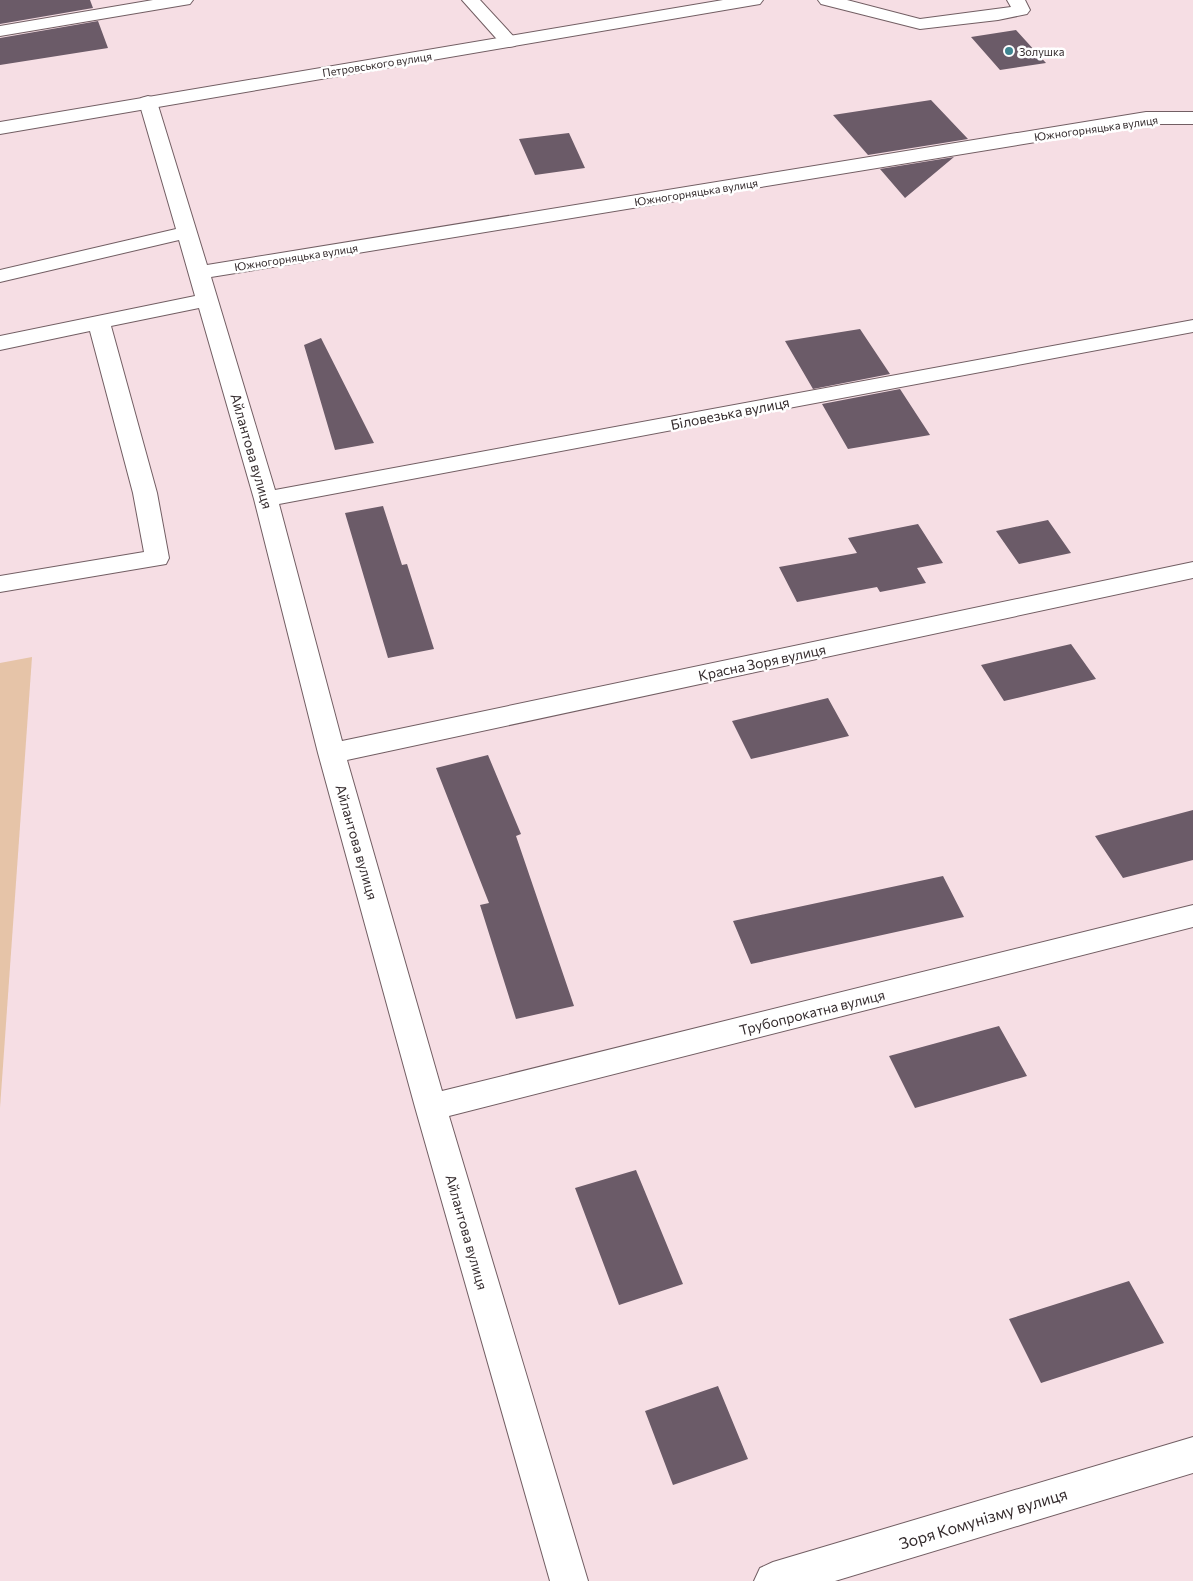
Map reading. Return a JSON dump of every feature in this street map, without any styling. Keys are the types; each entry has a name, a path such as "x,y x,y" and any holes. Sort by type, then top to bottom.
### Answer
{"street":[{"path":"0,31 184,0"},
{"path":"471,0 509,42"},
{"name":"Петровського вулиця","path":"0,128 754,0"},
{"path":"827,0 920,24 998,15 1021,10 1016,0"},
{"name":"Айлантова вулиця","path":"148,102 266,499 332,753 430,1107 569,1581"},
{"name":"Южногорняцька вулиця","path":"199,273 1146,118 1193,118"},
{"path":"0,276 187,232"},
{"path":"0,343 207,300"},
{"path":"0,584 157,558 145,493 99,323"},
{"name":"Біловезька вулиця","path":"266,499 1193,326"},
{"name":"Красна Зоря вулиця","path":"332,753 1193,570"},
{"name":"Трубопрокатна вулиця","path":"430,1107 1193,916"},
{"name":"Зоря Комунізму вулиця","path":"773,1581 1193,1455"}],"shaded area":[{"path":"32,657 0,1108 0,663"}],"building":[{"path":"0,0 90,0 93,8 0,24"},
{"path":"98,21 108,48 0,65 0,38"},
{"name":"Золушка","path":"1016,30 1046,63 1000,70 971,37"},
{"path":"931,100 968,139 868,155 833,115"},
{"path":"569,133 585,168 535,175 519,139"},
{"path":"954,157 905,198 880,169"},
{"path":"860,329 890,374 813,389 785,341"},
{"path":"321,338 374,443 335,450 304,345"},
{"path":"900,389 930,435 848,449 822,404"},
{"path":"383,506 402,565 407,564 434,649 388,658 345,513"},
{"path":"1048,520 1071,553 1019,564 996,531"},
{"path":"918,524 943,563 917,568 926,583 880,592 877,587 797,602 779,567 857,553 848,538"},
{"path":"1071,644 1096,679 1004,701 981,665"},
{"path":"828,698 849,736 751,759 732,721"},
{"path":"488,755 521,834 516,836 574,1006 516,1019 480,905 489,903 436,768"},
{"path":"1193,810 1193,860 1123,878 1095,836"},
{"path":"943,876 964,917 751,964 733,921"},
{"path":"999,1026 1027,1076 915,1108 889,1056"},
{"path":"636,1170 683,1284 619,1305 575,1188"},
{"path":"1129,1281 1164,1343 1041,1383 1009,1319"},
{"path":"718,1386 748,1459 673,1485 645,1411"}],"place":[{"name":"Золушка","path":"1009,51"}]}
